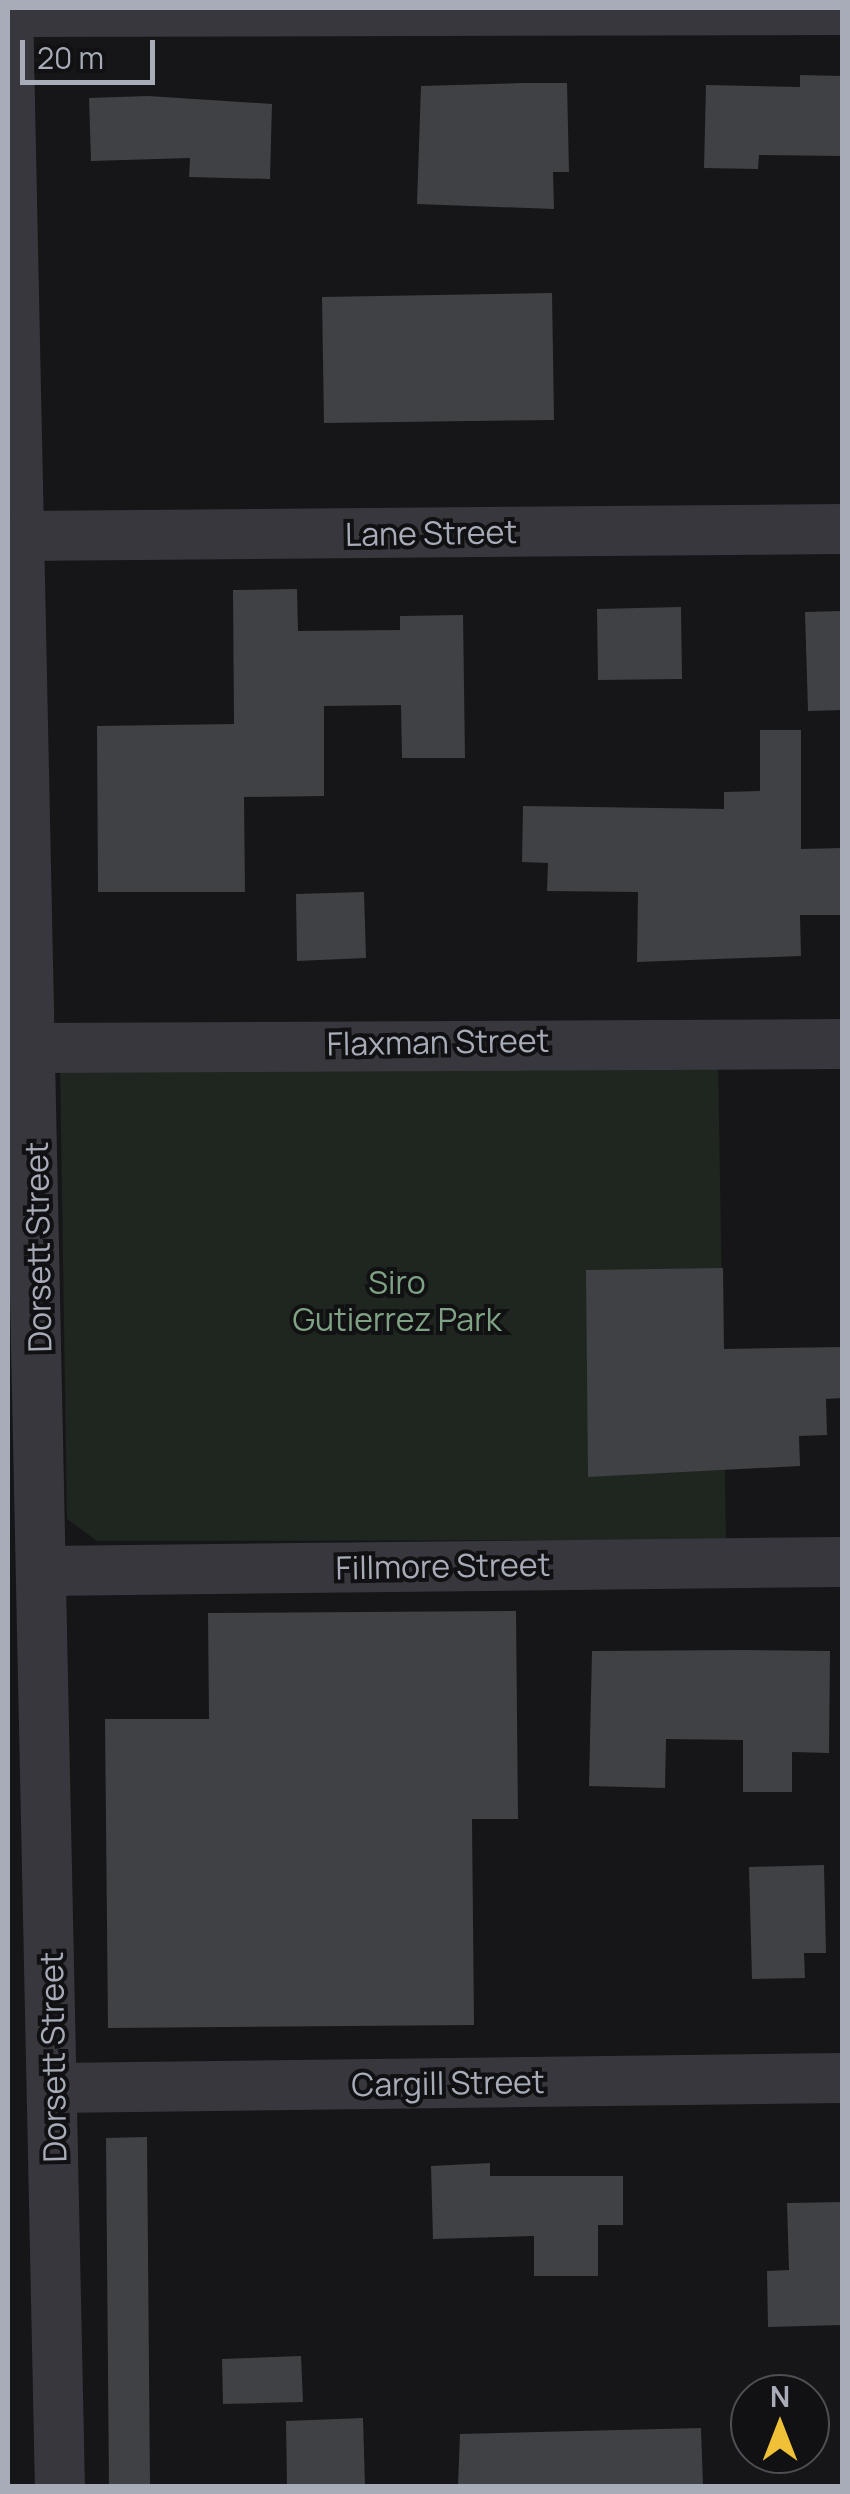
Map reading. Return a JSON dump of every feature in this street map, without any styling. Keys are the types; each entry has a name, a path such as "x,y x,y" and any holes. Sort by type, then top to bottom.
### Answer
{"street":[{"path":"8,10 842,10"},
{"name":"Dorsett Street","path":"8,10 34,1048 60,2486"},
{"name":"Lane Street","path":"20,536 842,529"},
{"name":"Flaxman Street","path":"34,1048 842,1044"},
{"name":"Fillmore Street","path":"44,1571 842,1562"},
{"name":"Cargill Street","path":"54,2088 842,2078"}],"green space":[{"name":"Siro Gutierrez Park","path":"718,1059 726,1540 97,1541 67,1519 60,1065"}],"building":[{"path":"800,75 842,76 842,156 759,155 758,169 704,168 706,85 800,87"},
{"path":"567,83 569,172 553,172 554,209 417,204 421,86"},
{"path":"148,96 272,104 270,179 189,177 190,158 91,161 89,98"},
{"path":"552,293 554,420 324,423 322,297"},
{"path":"297,589 298,631 400,630 400,616 463,615 465,758 402,758 401,705 324,706 324,796 244,797 245,892 98,892 97,726 234,724 233,590"},
{"path":"681,607 682,679 598,680 597,609"},
{"path":"842,611 842,710 808,711 805,612"},
{"path":"760,730 801,730 801,849 842,848 842,915 800,915 801,956 637,962 638,892 547,891 548,863 522,862 523,806 724,809 724,792 760,791"},
{"path":"364,892 366,958 297,961 296,894"},
{"path":"723,1268 724,1349 842,1347 842,1398 826,1399 827,1435 799,1436 800,1466 588,1477 586,1270"},
{"path":"516,1611 518,1819 472,1819 474,2025 108,2028 105,1719 209,1719 208,1613"},
{"path":"592,1651 830,1651 829,1753 792,1752 792,1792 743,1792 743,1740 666,1739 665,1788 589,1786"},
{"path":"824,1865 826,1953 804,1953 805,1978 752,1979 749,1867"},
{"path":"147,2137 150,2486 109,2486 106,2138"},
{"path":"490,2163 490,2176 623,2176 623,2225 598,2225 598,2276 534,2276 534,2236 433,2239 431,2166"},
{"path":"842,2202 842,2325 768,2327 767,2271 789,2270 787,2203"},
{"path":"301,2356 303,2402 223,2404 222,2359"},
{"path":"363,2418 365,2486 287,2486 286,2421"},
{"path":"701,2428 703,2486 458,2486 460,2434"}]}
